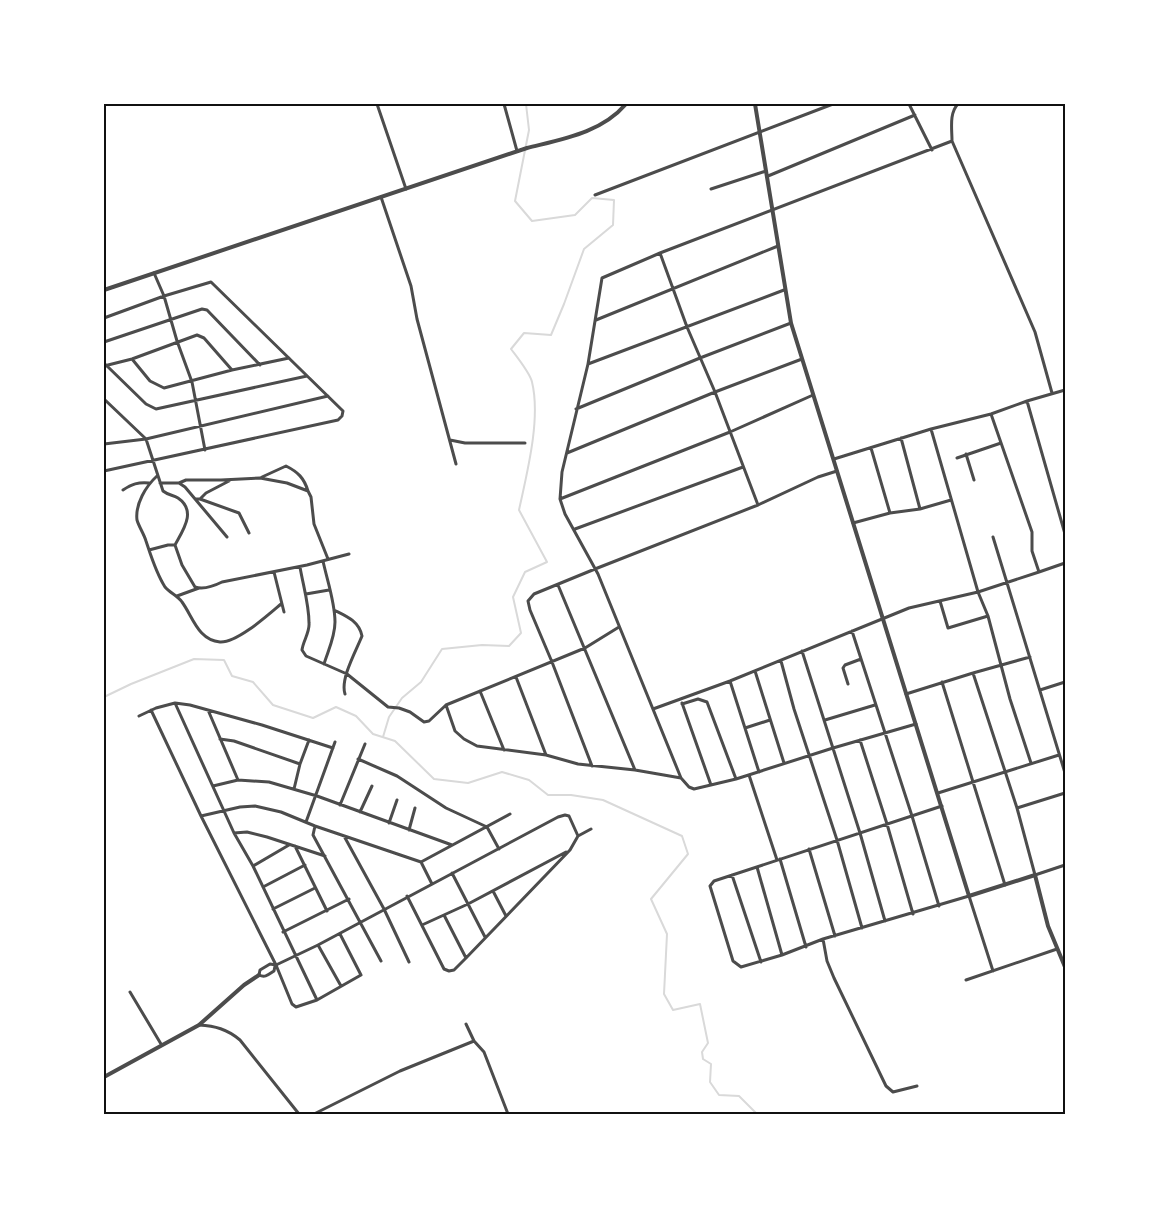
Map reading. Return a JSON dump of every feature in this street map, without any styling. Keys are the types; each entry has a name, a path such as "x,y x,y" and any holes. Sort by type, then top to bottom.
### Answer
{"street":[{"path":"378,104 406,189"},
{"path":"504,104 517,151"},
{"path":"104,290 517,151 580,134 600,125 626,104"},
{"path":"755,104 784,290 791,323 993,971"},
{"path":"595,195 833,104"},
{"path":"909,104 932,150"},
{"path":"956,104 952,123 952,140 1035,332 1052,393"},
{"path":"711,189 767,173 915,115"},
{"path":"916,724 736,779 694,789 689,787 681,778 595,569 560,499 562,472 588,364 601,280 604,276 932,150 952,140"},
{"path":"381,197 411,286 417,319 456,464"},
{"path":"596,321 778,246"},
{"path":"660,254 758,505"},
{"path":"154,273 164,296 177,341 192,382 205,450"},
{"path":"104,318 208,282 214,284 343,411 342,416 338,420 104,471"},
{"path":"588,364 784,290"},
{"path":"104,342 196,310 207,310 260,365"},
{"path":"576,409 791,323"},
{"path":"105,366 132,359 197,335 232,370"},
{"path":"132,359 150,381 164,388 232,370 289,358"},
{"path":"567,453 715,392 802,360"},
{"path":"105,366 146,404 156,409 307,376"},
{"path":"834,459 931,429 991,414 1065,390"},
{"path":"104,444 146,439 328,396"},
{"path":"560,499 730,432 813,396"},
{"path":"104,399 146,439 163,491 178,498 188,511 188,517 175,545 190,580 195,587 199,588"},
{"path":"1027,401 1065,534"},
{"path":"991,414 1032,532 1032,551 1039,572"},
{"path":"931,429 978,592 988,616 1010,699 1031,763"},
{"path":"901,438 920,509"},
{"path":"449,440 465,443 525,443"},
{"path":"957,458 1001,444"},
{"path":"871,448 890,513"},
{"path":"966,454 974,480"},
{"path":"260,478 286,466 299,473 311,497 314,524 328,560"},
{"path":"575,530 743,466"},
{"path":"592,766 528,601 534,594 758,505 818,477 837,471"},
{"path":"158,476 149,483 137,509 138,521 165,586 182,600 203,636 220,642 231,640 281,604"},
{"path":"160,483 180,483 186,480 260,478 288,483 308,491"},
{"path":"200,499 206,493 231,480"},
{"path":"123,490 131,484 149,483"},
{"path":"180,483 227,537"},
{"path":"195,499 200,499 239,513 249,533"},
{"path":"853,523 890,513 920,509 951,500"},
{"path":"993,536 1065,773"},
{"path":"149,550 175,545"},
{"path":"176,596 199,588 300,567 349,554"},
{"path":"323,561 334,610 334,632 324,664"},
{"path":"653,709 781,661 909,608 978,592 1065,563"},
{"path":"300,567 310,625 302,650 306,656 347,674 388,707 410,712 424,722 429,721 446,705 585,648 619,627"},
{"path":"274,572 284,612"},
{"path":"558,586 635,770"},
{"path":"306,594 329,590"},
{"path":"940,601 948,628 988,616"},
{"path":"334,610 358,624 362,636 347,674 343,689 345,694"},
{"path":"852,631 939,906"},
{"path":"802,652 860,833 885,921"},
{"path":"906,694 1030,657"},
{"path":"848,684 845,665 861,659"},
{"path":"781,661 809,756 837,840 862,928"},
{"path":"755,671 784,763"},
{"path":"973,673 1017,808 1048,926 1065,967"},
{"path":"516,677 546,755"},
{"path":"730,681 759,772"},
{"path":"942,682 1005,885"},
{"path":"1040,690 1065,682"},
{"path":"480,691 504,750"},
{"path":"681,699 711,785"},
{"path":"682,704 698,699 707,702 736,779"},
{"path":"175,703 234,833 253,866 317,1000"},
{"path":"139,716 151,710 175,703 208,710 333,748"},
{"path":"446,705 455,731 464,739 477,746 546,755 592,766 635,770 681,778"},
{"path":"825,720 875,705"},
{"path":"151,710 201,816 276,966 292,1004 296,1007 317,1000 361,975 340,934"},
{"path":"208,710 238,780"},
{"path":"746,728 770,720"},
{"path":"220,738 300,764"},
{"path":"294,789 300,764 309,740"},
{"path":"860,740 888,824 913,914"},
{"path":"306,822 335,742"},
{"path":"340,805 365,744"},
{"path":"938,793 1059,756"},
{"path":"358,759 397,776 446,808 488,827 499,849"},
{"path":"749,775 806,947"},
{"path":"213,786 238,780 269,782 317,796 452,846"},
{"path":"360,812 372,786"},
{"path":"1017,808 1065,793"},
{"path":"389,823 397,800"},
{"path":"201,816 240,807 256,806 281,812 315,826 421,862 432,884"},
{"path":"942,806 714,881 710,886 733,961 741,968 806,947 822,939 913,914 1065,865"},
{"path":"409,830 416,808"},
{"path":"421,862 510,814"},
{"path":"258,975 263,977 268,975 274,971 276,966 340,934 407,896 558,817 569,816 578,836"},
{"path":"315,826 314,835 382,961"},
{"path":"407,896 444,969 449,972 454,970 466,958 570,850 578,836 591,829"},
{"path":"234,833 254,834 326,857"},
{"path":"343,835 384,910 409,962"},
{"path":"253,866 289,845"},
{"path":"295,846 327,911"},
{"path":"809,849 835,936"},
{"path":"422,926 570,850"},
{"path":"263,887 305,865"},
{"path":"757,867 782,955"},
{"path":"452,874 485,938"},
{"path":"732,875 760,962"},
{"path":"273,909 315,888"},
{"path":"493,891 506,916"},
{"path":"284,932 349,899"},
{"path":"444,914 466,958"},
{"path":"822,939 827,961 834,978 886,1086 892,1092 916,1086"},
{"path":"318,945 341,987"},
{"path":"966,980 1057,949"},
{"path":"104,1076 198,1025 258,975 260,970 270,964 276,966"},
{"path":"130,992 161,1044"},
{"path":"466,1024 474,1041 484,1052 508,1114"},
{"path":"198,1025 216,1026 231,1032 240,1040 299,1114"},
{"path":"314,1114 400,1071 474,1041"},
{"path":"936,1114 945,1114"}],"waterway":[{"path":"383,737 389,717 402,698 421,682 442,649 482,645 509,646 521,633 513,597 525,572 547,562 519,510 532,446 535,412 531,378 511,349 524,333 551,335 584,249 613,225 614,200 592,198 575,215 532,221 515,201 529,130 526,104"},
{"path":"104,697 194,659 224,660 232,676 253,682 273,705 313,718 336,707 356,716 373,734 395,741 434,779 468,783 502,772 529,780 548,795 571,795 603,800 682,836 688,854 651,899 667,934 664,994 673,1010 700,1004 708,1043 702,1052 703,1059 711,1064 710,1082 719,1095 739,1096 756,1114"}]}
